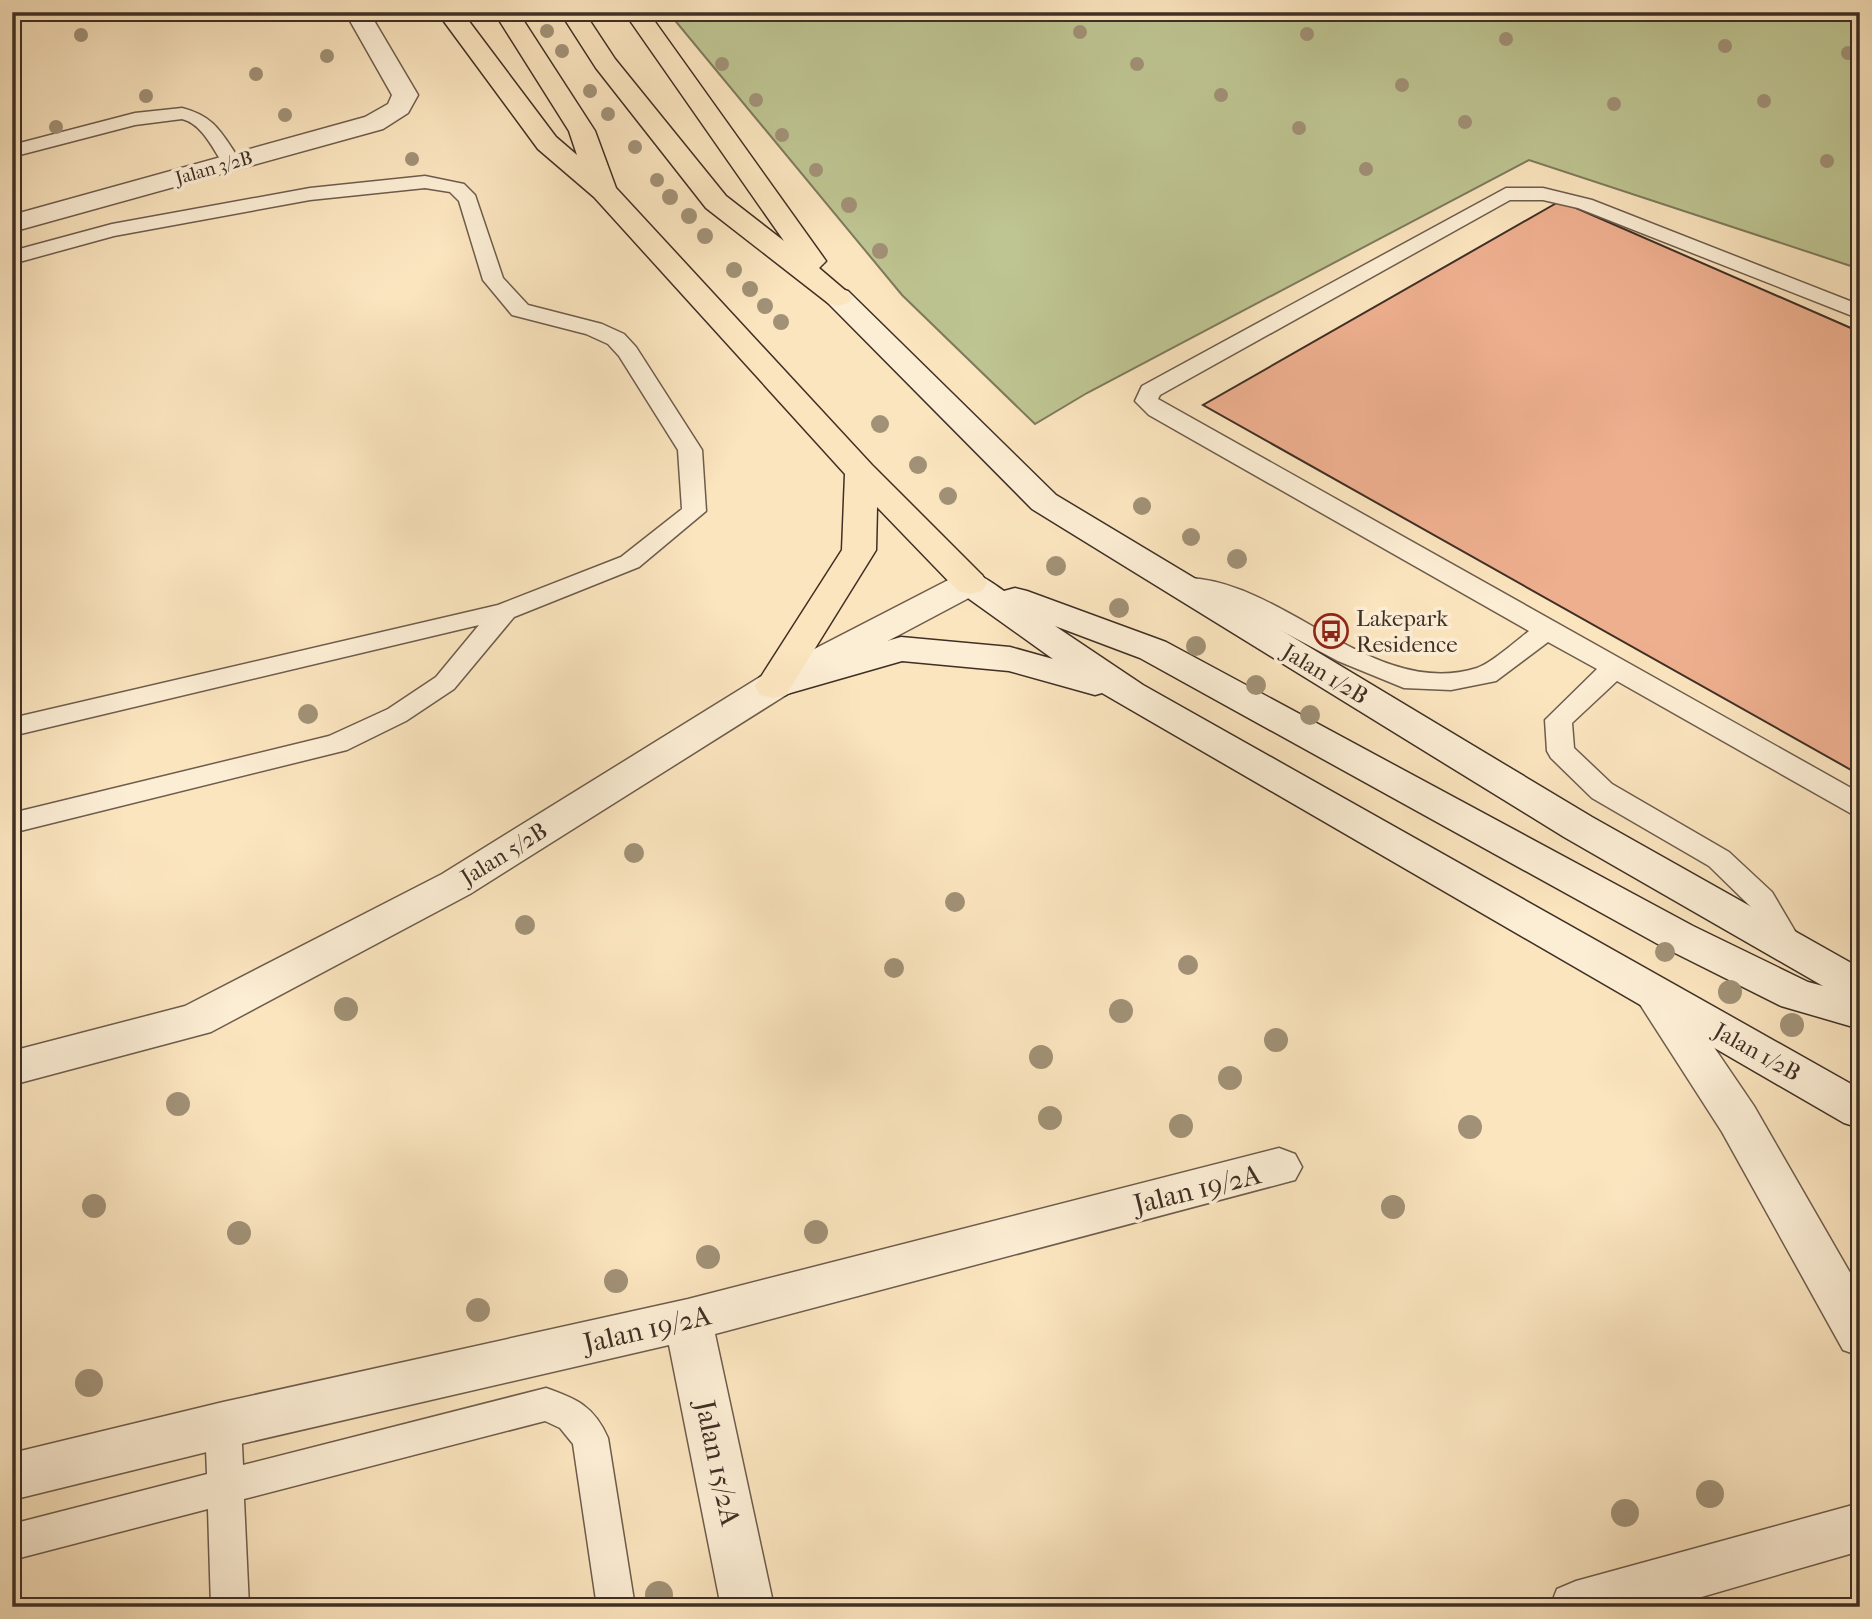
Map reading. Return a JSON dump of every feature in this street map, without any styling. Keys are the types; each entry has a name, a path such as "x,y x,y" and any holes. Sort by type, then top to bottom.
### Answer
{"highway":[{"path":"449,12 547,143 604,191 862,472 970,583"},
{"path":"506,12 582,131 604,191"},
{"path":"572,12 605,64 716,202 838,297"},
{"path":"636,12 838,297"},
{"path":"773,686 859,551 862,472"}],"street":[{"name":"Jalan 3/2B","path":"12,224 374,123 399,108 405,95 357,12"},
{"name":"Jalan 1/2B","path":"838,297 1044,502 1578,827 1860,988"},
{"name":"Jalan 1/2B","path":"970,583 1130,694 1860,1110"},
{"name":"Jalan 5/2B","path":"12,1068 197,1020 456,884 773,686 970,583"},
{"path":"970,583 1153,650 1679,937 1796,995 1860,1013"},
{"path":"773,686 901,649 1010,659 1130,694"},
{"path":"1656,995 1738,1119 1860,1335"},
{"name":"Jalan 19/2A","path":"12,1477 222,1425 688,1320 1279,1167"},
{"name":"Jalan 15/2A","path":"688,1320 748,1607"},
{"path":"1576,1607 1860,1527"}],"lane":[{"path":"12,151 140,118 172,113 194,116 205,126 232,163"},
{"path":"12,258 112,230 310,194 425,182 457,188 468,199 493,280 520,310 594,329 616,339 628,352 690,450 694,511 630,562 505,611 12,727"},
{"path":"1860,313 1585,204 1543,194 1506,194 1150,391 1146,401 1157,410 1860,806"},
{"path":"1177,584 1215,589 1257,607 1347,655 1404,679 1451,681 1486,675 1548,629"},
{"path":"12,823 337,743 397,715 445,683 505,611"},
{"path":"1615,668 1558,720 1561,751 1602,791 1718,859 1762,900 1790,948"},
{"path":"12,1542 546,1404 573,1416 590,1438 616,1607"},
{"path":"222,1425 230,1607"}],"green space":[{"path":"668,12 1860,12 1860,269 1529,160 1087,393 1035,424 902,295"}],"building":[{"path":"1560,201 1860,332 1860,775 1203,405"}],"place":[{"name":"Lakepark Residence","path":"1331,631"}]}
